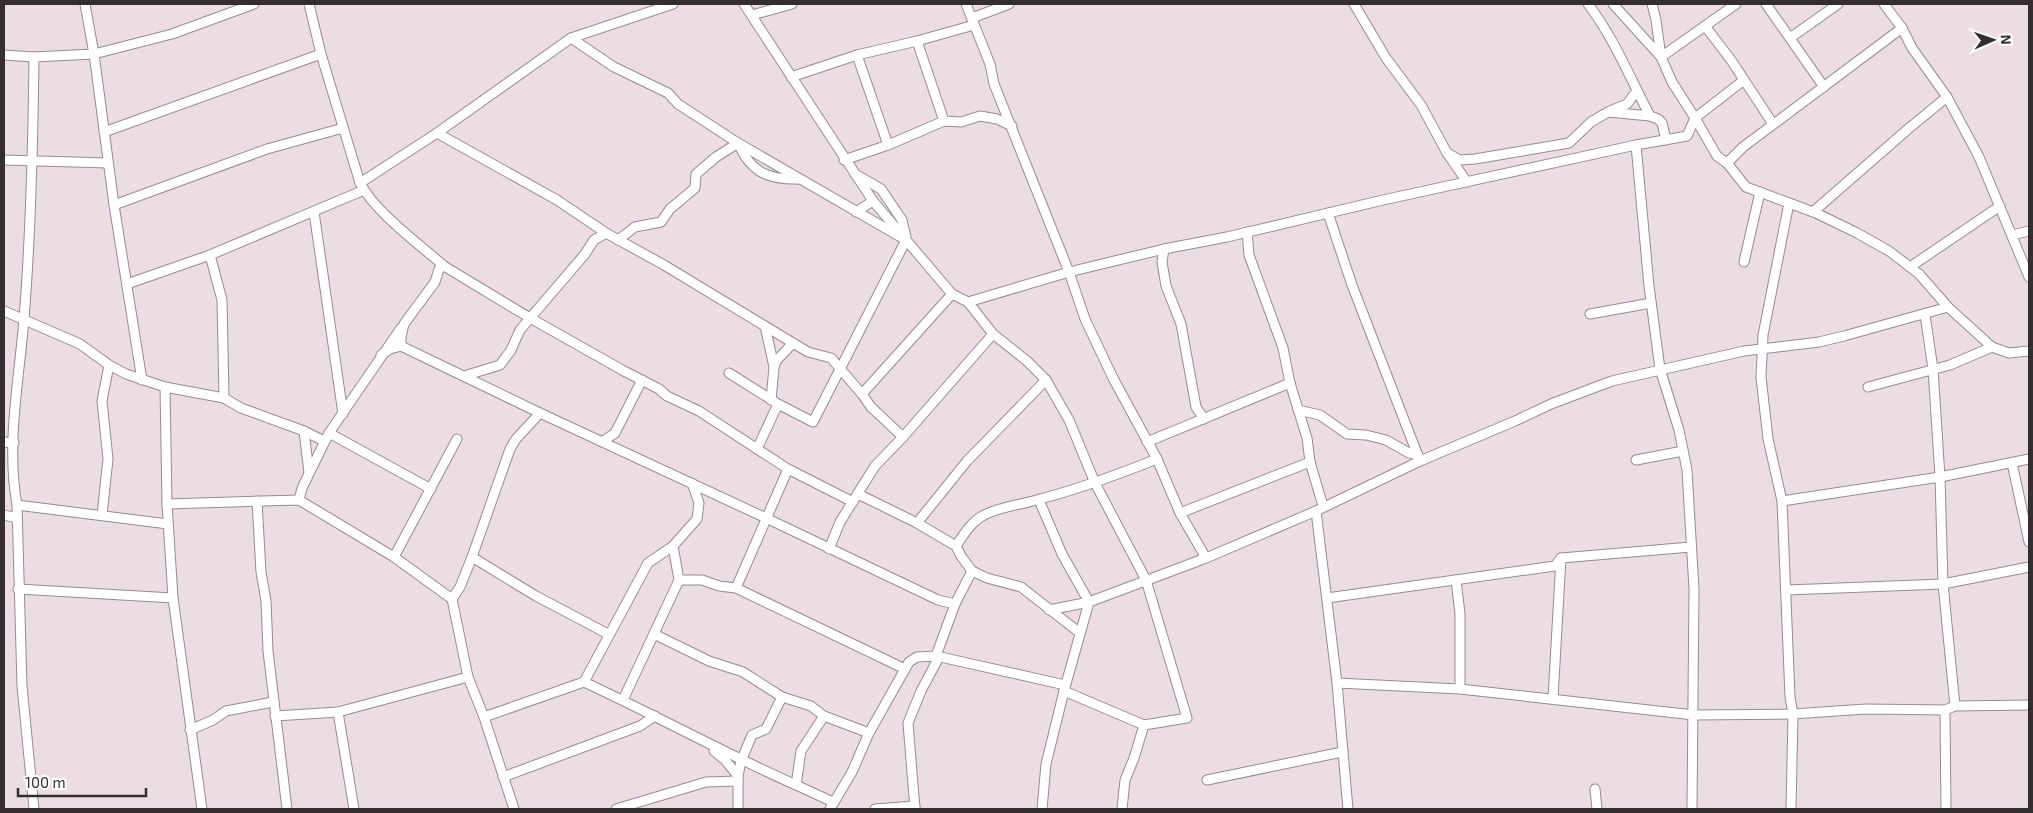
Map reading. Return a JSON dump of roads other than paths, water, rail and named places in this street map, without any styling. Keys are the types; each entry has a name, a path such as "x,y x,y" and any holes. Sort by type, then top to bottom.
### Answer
{"street":[{"path":"85,4 142,380"},
{"path":"4,55 34,57 94,54 172,34 254,4"},
{"path":"309,4 321,54 362,187 383,211 444,266 530,318 659,388 666,396 699,411 788,469 853,502"},
{"path":"128,284 210,255 314,212 362,187 571,38 673,4"},
{"path":"484,717 584,682 655,716 741,761 796,785 832,805 852,772 869,733 909,662 917,658 937,656 1064,688 1144,725 1187,718 1146,580 1095,483 1069,420 1046,380 1027,361 993,334 968,302 952,294 872,201 744,4"},
{"path":"752,15 773,7 792,4"},
{"path":"966,4 990,64 994,84 1069,272 1085,319 1113,378 1146,442 1157,459 1180,513 1206,558"},
{"path":"791,76 857,55 917,41 973,22 1009,4"},
{"path":"1354,4 1386,58 1421,105 1447,153 1467,182"},
{"path":"1588,4 1626,67 1636,92 1650,116"},
{"path":"1613,4 1661,57"},
{"path":"1652,4 1661,57 1672,82 1717,156 1727,163 1746,187 1813,212 1889,251 1919,274 1948,307 1992,347 2009,353 2029,351"},
{"path":"1661,57 1736,4"},
{"path":"1766,4 1824,87"},
{"path":"1790,38 1838,4"},
{"path":"1884,4 1947,97 1979,157 2029,277"},
{"path":"1705,26 1773,124"},
{"path":"1727,163 1743,146 1902,28"},
{"path":"571,38 614,67 668,93 678,104 738,144 906,240"},
{"path":"917,41 944,121"},
{"path":"104,132 321,54"},
{"path":"857,55 888,145"},
{"path":"34,57 32,160 24,320 16,388 13,482 17,505 22,686 34,809"},
{"path":"968,302 1069,272 1164,249 1636,145 1687,136 1695,118 1744,80"},
{"path":"1447,153 1460,160 1569,142 1578,136 1591,122 1627,104 1636,92"},
{"path":"1813,212 1947,97"},
{"path":"1608,112 1650,116 1658,119 1662,123 1666,140"},
{"path":"844,160 888,145 944,121 961,122 980,116 997,119 1012,126"},
{"path":"114,205 267,149 343,128"},
{"path":"437,132 558,200 606,233 664,265 808,352 831,358 871,407 903,437"},
{"path":"738,144 753,166 767,176 782,180 800,179"},
{"path":"618,240 635,227 661,222 670,209 695,188 696,174 716,157 738,144"},
{"path":"1636,145 1651,302 1660,369 1679,430 1687,470 1694,589 1692,809"},
{"path":"4,160 108,163"},
{"path":"729,373 774,402 813,422 906,240 902,220 881,189 852,172"},
{"path":"1744,262 1760,192"},
{"path":"856,212 872,201"},
{"path":"1789,203 1761,347 1761,377 1768,439 1782,502 1790,697 1793,714 1791,809"},
{"path":"1910,267 2000,206"},
{"path":"314,212 343,414"},
{"path":"1328,213 1352,285 1419,458"},
{"path":"2012,235 2029,231"},
{"path":"1247,232 1249,255 1283,348 1290,383 1307,438 1320,508 1348,809"},
{"path":"464,376 500,365 511,350 520,330 594,240 606,233"},
{"path":"1164,249 1162,262 1166,286 1181,324 1196,407 1204,419"},
{"path":"210,255 222,300 224,398"},
{"path":"299,500 302,488 324,441 381,355 435,282 439,269 444,266"},
{"path":"862,394 952,294"},
{"path":"1590,314 1651,302"},
{"path":"1049,610 1089,602 1206,558 1320,508 1419,458 1516,421 1551,404 1603,384 1660,369 1761,347 1818,342 1925,315 1948,307"},
{"path":"4,311 80,344 109,365 126,374 165,387 224,398 241,408 304,431 324,441"},
{"path":"1925,315 1933,369 1940,477 1943,584 1955,706"},
{"path":"401,346 404,324"},
{"path":"756,449 774,402 774,367 765,326"},
{"path":"829,549 840,522 875,466 903,437 993,334"},
{"path":"774,367 776,361 793,343"},
{"path":"381,355 390,349 401,346 938,600 955,604"},
{"path":"1868,387 1950,365 1992,347"},
{"path":"102,515 108,459 102,401 109,365"},
{"path":"602,442 615,433 642,380"},
{"path":"917,523 967,460 1046,380"},
{"path":"1146,442 1290,383"},
{"path":"165,387 167,504 173,598 202,809"},
{"path":"1298,410 1320,415 1334,427 1347,434 1366,435 1386,440 1419,458"},
{"path":"452,599 460,587 472,557 510,450 516,439 540,413"},
{"path":"304,431 309,474"},
{"path":"329,433 431,489"},
{"path":"615,433 617,448"},
{"path":"394,557 457,439"},
{"path":"4,442 14,443"},
{"path":"1636,460 1683,451"},
{"path":"956,546 970,526 984,515 1008,506 1039,500 1095,483 1157,459"},
{"path":"1782,502 1940,477 2029,459"},
{"path":"1180,513 1310,462"},
{"path":"2012,463 2029,542"},
{"path":"736,588 788,469"},
{"path":"584,682 608,634 648,563 673,546 697,519 699,503 692,483"},
{"path":"858,494 917,523 956,546 972,572 1020,587 1080,633"},
{"path":"167,504 299,500 394,557 452,599 468,677 484,717 514,809"},
{"path":"1039,500 1062,554 1089,602 1064,688 1046,764 1042,809"},
{"path":"257,501 261,572 266,601 268,651 287,809"},
{"path":"17,505 168,524"},
{"path":"4,515 17,518"},
{"path":"623,700 679,580 673,546"},
{"path":"1327,598 1555,566 1562,558 1691,547"},
{"path":"472,557 536,596 608,634"},
{"path":"1552,698 1562,558"},
{"path":"1787,590 1943,584 2029,567"},
{"path":"875,809 915,808 908,723 937,656 955,604 972,572"},
{"path":"679,580 702,580 719,586 736,588 905,670"},
{"path":"1456,580 1460,614 1460,689"},
{"path":"18,588 173,598"},
{"path":"654,634 709,661 743,672 782,697 811,706 824,716 869,733"},
{"path":"275,716 338,712 468,677"},
{"path":"1337,683 1460,689 1694,715 1793,714 1866,709 1946,710 1955,706 2029,705"},
{"path":"738,809 738,779 741,761 752,735 766,729 782,697"},
{"path":"190,730 226,712 273,702"},
{"path":"1946,710 1946,809"},
{"path":"338,712 354,809"},
{"path":"503,776 640,726 655,716"},
{"path":"796,785 801,751 824,716"},
{"path":"1122,809 1125,780 1144,725"},
{"path":"701,740 725,760 738,779"},
{"path":"1207,780 1342,752"},
{"path":"616,809 706,782 738,779"},
{"path":"1595,789 1597,809"}]}
